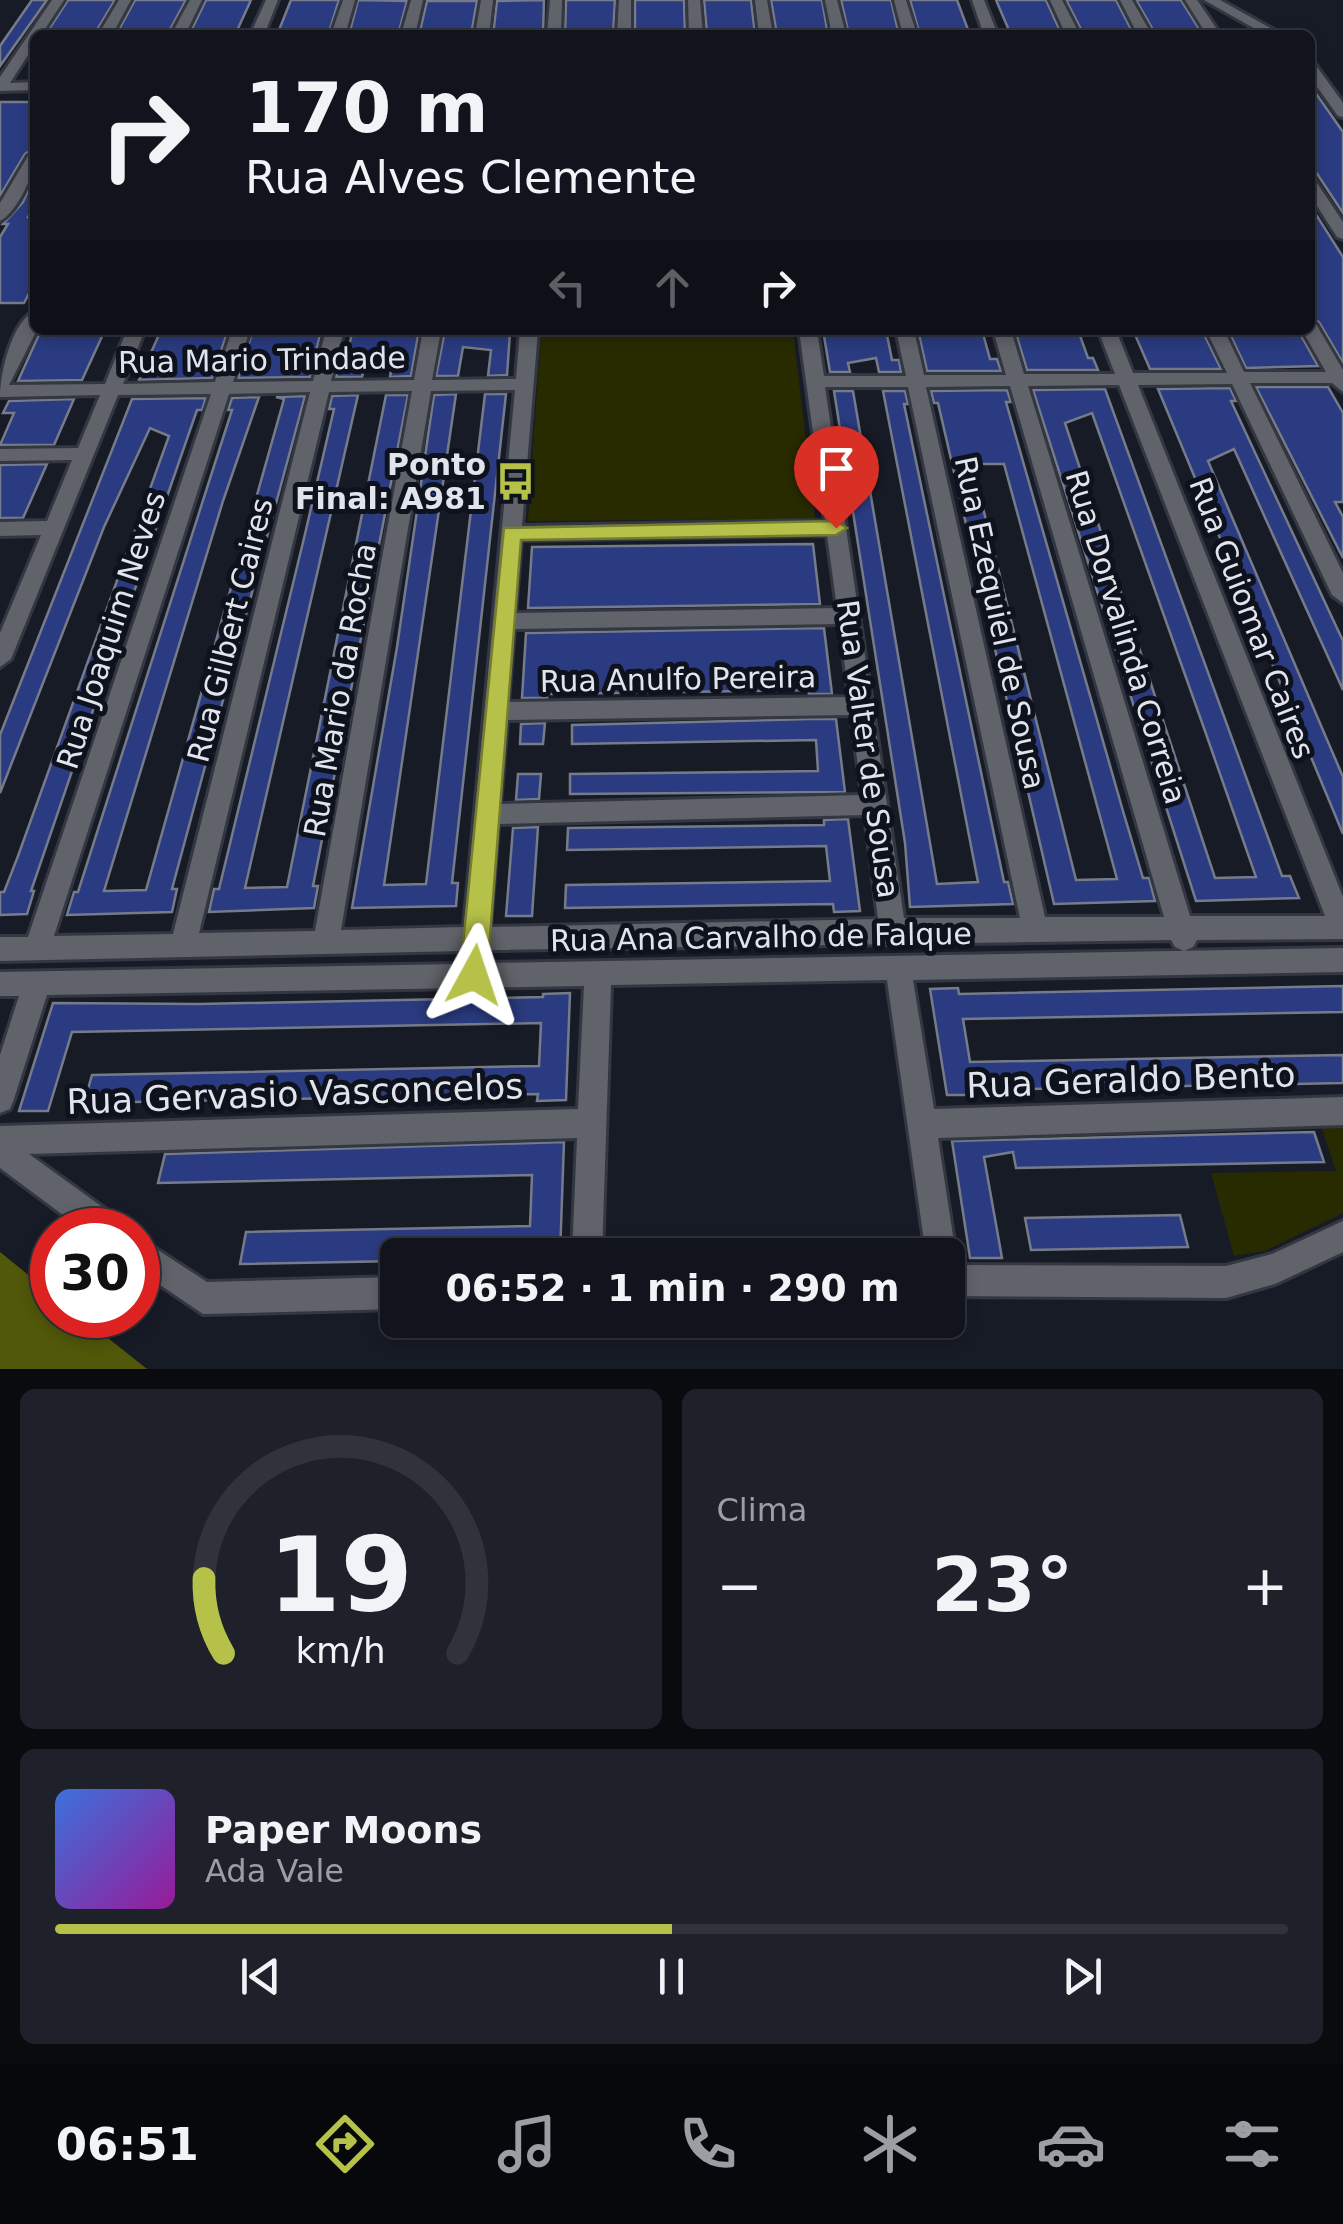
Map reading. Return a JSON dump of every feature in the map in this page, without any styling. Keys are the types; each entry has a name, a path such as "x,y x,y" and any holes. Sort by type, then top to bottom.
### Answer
{"street":[{"path":"38,30 58,0"},
{"path":"108,30 125,0"},
{"path":"181,30 196,0"},
{"path":"259,30 272,0"},
{"path":"340,30 349,0"},
{"path":"409,30 417,0"},
{"path":"483,30 487,0"},
{"path":"554,30 556,0"},
{"path":"624,30 625,0"},
{"path":"694,0 696,30"},
{"path":"760,0 765,30"},
{"path":"831,0 839,30"},
{"path":"900,0 909,30"},
{"path":"978,0 989,30"},
{"path":"1056,0 1071,30"},
{"path":"1126,0 1142,30"},
{"path":"1191,0 1211,30"},
{"path":"1210,0 1267,30"},
{"path":"0,87 30,42"},
{"path":"1315,78 1343,114"},
{"path":"0,87 30,86"},
{"path":"0,95 30,95"},
{"path":"0,216 30,165"},
{"path":"1315,190 1343,234"},
{"path":"0,388 30,326"},
{"path":"0,659 10,609 54,528 134,335"},
{"name":"Rua Joaquim Neves","path":"37,948 239,335"},
{"name":"Rua Gilbert Caires","path":"183,945 334,335"},
{"name":"Rua Mario da Rocha","path":"326,942 431,335"},
{"path":"474,975 529,335"},
{"name":"Rua Valter de Sousa","path":"809,335 894,930"},
{"name":"Rua Ezequiel de Sousa","path":"906,335 1035,929"},
{"name":"Rua Dorvalinda Correia","path":"1004,335 1190,962"},
{"name":"Rua Guiomar Caires","path":"1109,335 1342,927"},
{"path":"1217,335 1343,595"},
{"path":"1314,335 1341,380"},
{"path":"816,382 1341,380"},
{"name":"Rua Mario Trindade","path":"0,388 524,384"},
{"path":"0,455 84,454"},
{"path":"0,529 54,528"},
{"path":"512,533 836,528"},
{"path":"504,620 849,616"},
{"name":"Rua Anulfo Pereira","path":"496,711 862,706"},
{"path":"487,814 876,805"},
{"name":"Rua Ana Carvalho de Falque","path":"0,949 894,930 1342,927"},
{"name":"Rua Ana Carvalho de Falque","path":"0,984 1343,960"},
{"path":"898,966 939,1238"},
{"path":"588,1238 598,972"},
{"path":"0,1098 37,983"},
{"name":"Rua Geraldo Bento","path":"922,1124 1343,1111"},
{"name":"Rua Gervasio Vasconcelos","path":"0,1140 592,1122"},
{"path":"0,1150 78,1208"},
{"path":"965,1281 1226,1282 1275,1269 1343,1236"},
{"path":"160,1268 203,1298 380,1293"}],"green space":[{"path":"541,335 794,335 815,519 528,521"},
{"path":"1343,1125 1343,1213 1265,1251 1234,1256 1211,1173 1336,1171 1321,1126"},
{"path":"0,1252 30,1276 30,1338 108,1338 147,1369 0,1369"}],"building":[{"path":"32,0 47,0 0,66 0,46"},
{"path":"68,0 115,0 97,30 48,30"},
{"path":"135,0 186,0 170,30 119,30"},
{"path":"206,0 251,0 237,30 191,30"},
{"path":"291,0 339,0 330,30 279,30"},
{"path":"358,0 407,1 399,30 350,30"},
{"path":"544,0 543,30 494,30 497,1"},
{"path":"566,0 615,0 613,30 565,30"},
{"path":"635,0 684,0 685,30 635,30"},
{"path":"704,0 751,0 755,30 707,30"},
{"path":"771,0 822,0 827,30 776,30"},
{"path":"841,0 891,0 898,30 848,30"},
{"path":"910,0 957,0 968,30 919,30"},
{"path":"996,0 1046,0 1060,30 1009,30"},
{"path":"1066,0 1116,0 1131,30 1081,30"},
{"path":"1136,0 1181,0 1200,30 1153,30"},
{"path":"427,1 477,1 472,30 420,30"},
{"path":"1315,92 1343,132 1343,213 1315,171"},
{"path":"0,102 30,102 30,151 0,196"},
{"path":"30,186 30,292 24,303 0,303 0,237 8,224 3,224 23,202"},
{"path":"1315,213 1343,257 1343,363 1315,321"},
{"path":"39,335 103,335 82,380 18,381"},
{"path":"159,335 226,335 212,378 139,380"},
{"path":"251,335 320,335 310,377 238,378"},
{"path":"352,335 418,335 411,376 390,377 393,359 368,353 362,377 336,377 339,365 344,365"},
{"path":"444,335 510,335 507,375 488,376 491,350 463,347 458,376 436,376"},
{"path":"824,335 887,335 892,360 899,360 901,372 879,372 876,358 848,363 850,372 830,372"},
{"path":"919,335 983,335 990,359 997,359 1001,371 927,371"},
{"path":"1016,335 1080,335 1088,358 1093,358 1098,370 1027,370"},
{"path":"1135,335 1204,335 1221,369 1150,369"},
{"path":"1230,335 1301,335 1318,366 1246,368"},
{"path":"1256,387 1328,387 1343,413 1343,502 1335,502 1343,517 1343,558"},
{"path":"1230,388 1236,401 1231,401 1343,641 1343,690 1234,449 1208,461 1343,777 1343,834 1158,389"},
{"path":"1105,389 1282,876 1290,876 1299,898 1196,901 1033,390","holes":["1092,413 1256,877 1215,878 1065,423"]},
{"path":"1007,390 1011,402 1006,402 1123,811 1143,878 1149,878 1155,901 1054,904 938,403 934,403 931,391","holes":["972,464 1004,464 1117,879 1076,880"]},
{"path":"834,391 853,391 937,884 978,882 883,391 905,391 908,404 904,404 1004,882 1008,882 1013,904 910,907 905,843"},
{"path":"456,394 384,885 426,884 485,394 506,394 452,883 458,883 456,906 352,908 397,647 434,395"},
{"path":"358,395 245,888 287,887 386,395 408,395 313,886 318,886 314,908 209,912 214,889 219,889 305,534 334,409 329,409 332,396"},
{"path":"305,396 172,889 177,889 172,912 67,915 74,892 78,892 232,410 228,410 232,398 259,397 223,501 104,891 146,890 284,399 276,397"},
{"path":"206,398 202,410 197,410 31,891 27,914 0,915 0,892 4,892 18,856 169,436 150,428 104,527 0,793 0,735 132,399"},
{"path":"74,399 54,445 0,445 14,413 3,413 9,401"},
{"path":"47,464 23,518 0,518 0,465"},
{"path":"813,544 820,604 528,608 532,547"},
{"path":"824,628 832,694 809,694 808,690 547,694 547,698 522,698 526,633"},
{"path":"836,719 845,792 570,794 570,774 818,771 816,740 572,744 572,725"},
{"path":"545,723 543,744 520,744 521,724"},
{"path":"518,774 541,774 539,799 516,800"},
{"path":"848,819 860,911 834,912 833,904 565,908 566,885 830,881 826,846 567,850 568,828 824,825 824,820"},
{"path":"538,827 532,916 506,916 513,828"},
{"path":"1343,986 1343,1012 963,1019 970,1062 1343,1055 1343,1083 975,1090 976,1095 947,1095 930,989 958,988 959,994"},
{"path":"570,993 566,1100 537,1101 538,1094 84,1103 92,1075 539,1066 541,1023 72,1032 48,1111 19,1111 53,1003 199,1004 543,997"},
{"path":"1314,1132 1324,1162 1016,1168 1013,1152 984,1157 1002,1258 970,1258 952,1141"},
{"path":"564,1142 561,1238 380,1238 380,1261 240,1264 246,1232 530,1226 532,1175 158,1183 165,1154"},
{"path":"1180,1215 1188,1247 1031,1250 1025,1218"}],"place":[{"name":"Ponto Final: A981","path":"516,481"}],"route":[{"path":"474,975 512,533 836,528"}]}
